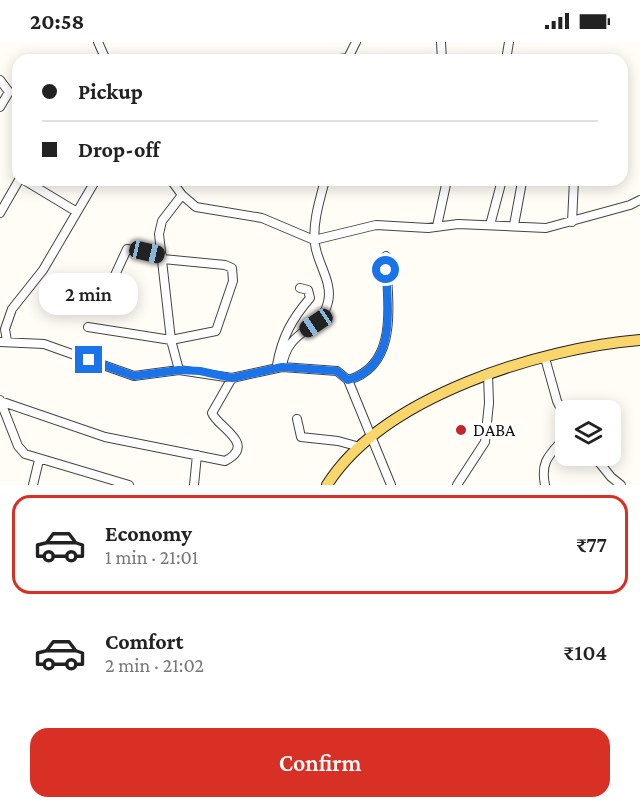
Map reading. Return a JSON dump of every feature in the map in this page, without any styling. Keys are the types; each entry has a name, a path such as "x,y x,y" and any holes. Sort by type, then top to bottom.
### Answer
{"main road":[{"path":"327,485 360,447 431,399 488,374 545,358 640,340"}],"street":[{"path":"0,80 9,92 0,107"},
{"path":"0,213 16,186"},
{"path":"34,186 77,212"},
{"path":"92,186 42,270 12,309 3,341 44,344 128,375 179,370 200,371 232,378 279,368 337,371 348,380 370,439 391,485"},
{"path":"175,186 182,195 203,210 262,218 314,240 366,226 513,225 546,228 640,200"},
{"path":"288,337 321,318 329,301 329,289 314,240 324,186"},
{"path":"437,226 446,186"},
{"path":"490,225 500,186"},
{"path":"513,225 521,186"},
{"path":"572,222 574,186"},
{"path":"179,370 171,340 161,224 182,195"},
{"path":"88,327 171,340 216,331 235,271 225,265 163,258 127,249 110,286"},
{"path":"348,380 369,371 377,360 389,329 386,256"},
{"path":"279,368 288,337 310,298 309,290 300,288"},
{"path":"545,358 556,400"},
{"path":"457,485 485,442 489,403 488,374"},
{"path":"0,401 105,437 225,461 236,449 232,431 217,421 212,413 232,378"},
{"path":"0,401 18,446 25,454 129,485"},
{"path":"297,419 301,437 338,441 360,447"},
{"path":"545,485 542,472 544,461 555,448"},
{"path":"194,485 197,455"},
{"path":"33,485 39,460"},
{"path":"602,466 621,485"}],"place":[{"name":"DABA","path":"461,430"}],"route":[{"path":"89,360 134,376 179,370 200,371 232,378 282,367 299,367 337,371 348,380 354,379 362,376 373,366 389,329 386,270"}]}
